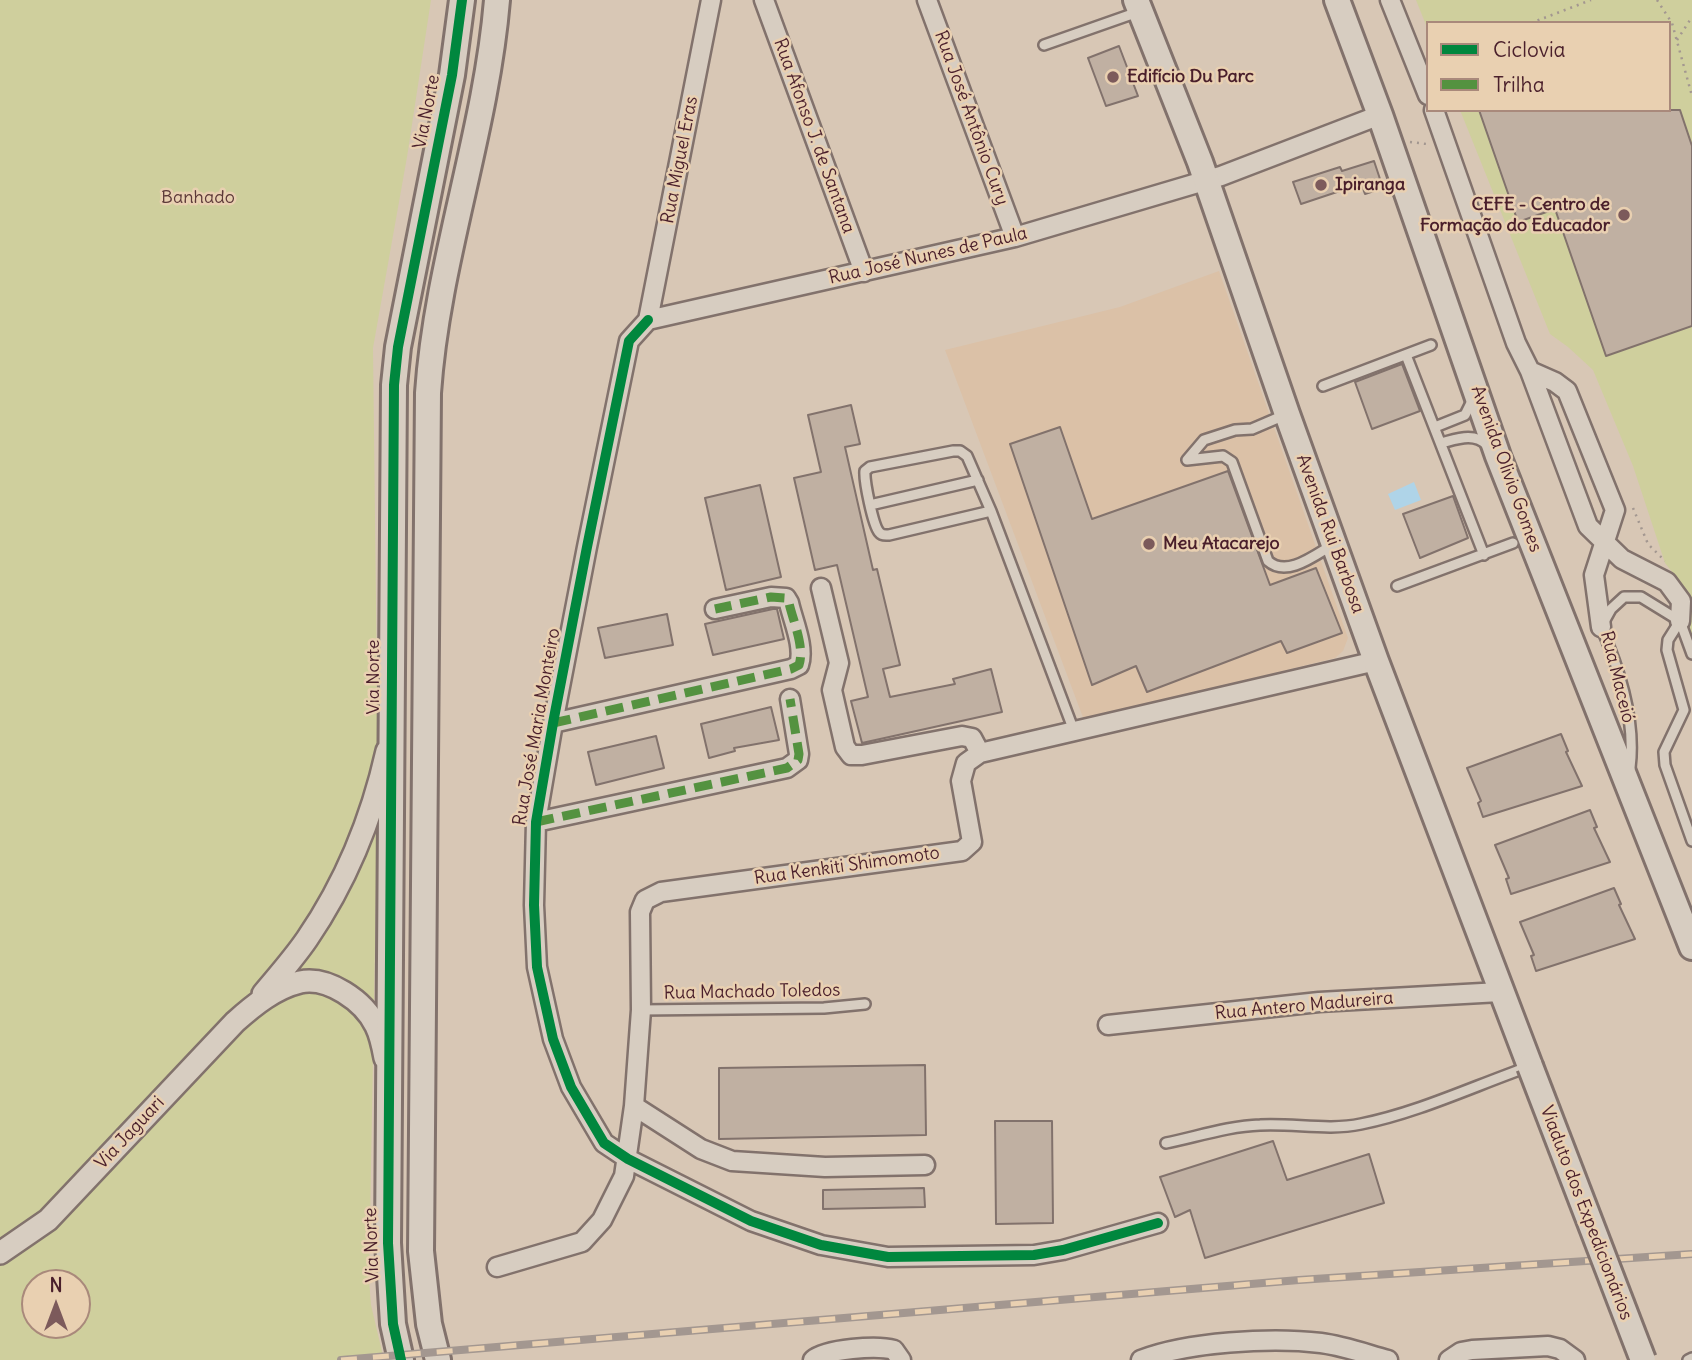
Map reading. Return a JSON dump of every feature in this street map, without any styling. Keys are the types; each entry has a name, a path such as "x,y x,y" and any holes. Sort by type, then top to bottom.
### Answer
{"main road":[{"name":"Via Norte","path":"401,1360 393,1324 388,1243 395,366 452,75 462,0"},
{"path":"438,1360 429,1324 421,1251 428,393 437,315 485,89 497,0"},
{"name":"Avenida Olivio Gomes","path":"1337,0 1380,115 1498,456 1689,941"},
{"name":"Avenida Rui Barbosa","path":"1138,6 1200,162 1376,661 1530,1066"},
{"name":"Viaduto dos Expedicionários","path":"1530,1066 1643,1360"}],"street":[{"name":"Rua Miguel Eras","path":"648,320 711,0"},
{"name":"Rua Afonso J. de Santana","path":"764,0 864,272"},
{"name":"Rua José Antônio Cury","path":"928,0 1015,237"},
{"path":"1390,0 1426,90"},
{"path":"1435,112 1516,343 1530,371 1588,526 1622,559 1667,582 1681,601 1680,621"},
{"name":"Rua José Nunes de Paula","path":"648,320 1015,237 1221,176 1380,115"},
{"name":"Rua José Maria Monteiro","path":"648,320 629,341 552,723 536,822 534,905 537,967 552,1039 571,1087 604,1143 751,1221 821,1245 888,1257 1034,1255 1063,1250 1158,1223"},
{"path":"1530,371 1555,382 1567,391 1615,510 1594,575 1601,627"},
{"path":"821,588 839,663 832,690 845,747 851,755 962,736 972,738 980,753 1376,661"},
{"path":"552,723 792,669 799,665 800,648 786,598 771,597 715,609"},
{"path":"536,822 787,768 797,760 799,754 790,699"},
{"name":"Via Jaguari","path":"0,1252 48,1220 253,1006 306,941 348,869 368,815 391,729"},
{"name":"Rua Kenkiti Shimomoto","path":"497,1267 582,1242 602,1220 616,1196 628,1158 634,1106 641,1010 640,912 645,900 660,892 962,850 972,842 961,781 966,763 980,753"},
{"name":"Via Jaguari","path":"253,1006 279,990 298,983 317,982 339,990 351,998 375,1024 389,1074"},
{"name":"Rua Antero Madureira","path":"1108,1025 1319,1002 1500,992"},
{"path":"634,1106 701,1149 732,1161 825,1167 925,1165"},
{"path":"1141,1360 1169,1350 1195,1346 1302,1341 1323,1343 1388,1360"},
{"path":"1449,1360 1461,1352 1472,1350 1548,1346 1560,1349 1575,1360"},
{"path":"813,1360 824,1354 887,1348 894,1350 901,1360"}],"lane":[{"path":"1044,45 1138,6"},
{"path":"1324,386 1431,345"},
{"path":"1406,355 1484,555"},
{"path":"1435,427 1465,415 1471,406 1475,387"},
{"path":"1287,414 1252,429 1235,430 1204,440 1187,460 1223,456 1232,462 1268,561 1274,566 1301,563 1334,544"},
{"path":"1441,443 1471,436 1483,440 1498,456"},
{"path":"992,511 889,535 878,532 870,505 865,471 870,467 960,451 967,456 992,511 1074,731"},
{"path":"870,505 978,480"},
{"path":"1397,586 1513,543"},
{"name":"Rua Maceió","path":"1627,786 1632,750 1629,717 1621,684 1601,627 1611,609 1624,597 1641,597 1680,621"},
{"path":"1680,621 1692,653"},
{"path":"1680,621 1668,640 1667,650 1684,710 1664,752 1665,765 1692,841"},
{"name":"Rua Machado Toledos","path":"641,1010 824,1008 865,1004"},
{"path":"1166,1143 1257,1125 1360,1125 1390,1117 1530,1066"}],"path":[{"path":"1536,21 1591,0"},
{"path":"1657,0 1671,21"},
{"path":"1677,40 1692,17"},
{"path":"1671,21 1692,96"},
{"path":"1391,148 1414,141 1434,146 1446,142"},
{"path":"1632,507 1648,544 1667,562"}],"shaded area":[{"path":"1219,271 1348,638 1343,651 1335,658 1084,720 945,350 1120,307"}],"green space":[{"name":"Banhado","path":"0,0 431,0 407,157 373,348 378,776 369,1280 371,1305 384,1360 0,1360"},
{"path":"1416,0 1692,0 1692,650 1682,622 1685,603 1681,583 1665,563 1633,466 1593,370 1550,334 1461,112 1671,112 1671,21 1426,21 1426,25"}],"water":[{"path":"1414,482 1421,500 1395,510 1388,494"}],"building":[{"name":"Edifício Du Parc","path":"1119,46 1138,96 1106,106 1088,58"},
{"name":"CEFE - Centro de Formação do Educador","path":"1680,110 1692,146 1692,326 1606,356 1555,209 1518,222 1480,112"},
{"path":"1374,161 1383,188 1365,194 1361,184 1301,204 1293,182 1340,167 1342,171"},
{"path":"1402,364 1420,411 1372,429 1355,382"},
{"path":"851,405 860,444 845,447 873,570 877,569 900,665 883,669 890,697 955,684 953,679 991,669 1002,712 862,743 851,701 868,697 837,565 815,570 794,478 821,472 808,415"},
{"name":"Meu Atacarejo","path":"1060,427 1092,519 1228,471 1270,585 1316,568 1342,633 1287,653 1281,641 1147,692 1136,666 1092,685 1010,444"},
{"path":"760,485 781,577 726,590 705,498"},
{"path":"1453,496 1468,538 1420,558 1403,514"},
{"path":"777,609 784,639 713,655 705,624"},
{"path":"667,614 673,645 605,658 598,628"},
{"path":"771,707 779,740 734,748 735,751 709,758 701,724"},
{"path":"1561,734 1568,751 1566,752 1582,786 1483,817 1478,803 1481,801 1467,768"},
{"path":"656,736 664,768 596,785 588,752"},
{"path":"1590,810 1597,827 1594,828 1610,862 1511,894 1506,879 1509,878 1495,845"},
{"path":"1614,888 1635,939 1536,971 1531,956 1534,955 1520,922"},
{"path":"925,1065 926,1135 719,1139 719,1068"},
{"path":"995,1121 1052,1121 1053,1223 996,1224"},
{"path":"1273,1141 1287,1180 1369,1154 1384,1203 1205,1258 1190,1210 1175,1217 1160,1177"},
{"path":"924,1188 925,1207 823,1209 823,1190"}],"railway":[{"path":"341,1360 1299,1280 1692,1254"}],"marked path":[{"path":"553,723 799,665 800,642 786,598 771,597 715,609"},
{"path":"536,822 787,768 798,760 799,754 790,699"}],"cycle path":[{"path":"401,1360 393,1324 388,1243 394,385 398,347 452,75 462,0"},
{"path":"648,320 629,341 587,547 536,822 534,905 537,967 553,1039 571,1087 604,1143 628,1159 751,1221 821,1245 888,1257 1034,1255 1063,1250 1158,1223"}],"place":[{"name":"Edifício Du Parc","path":"1113,77"},
{"name":"Ipiranga","path":"1321,185"},
{"name":"CEFE - Centro de Formação do Educador","path":"1624,215"},
{"name":"Meu Atacarejo","path":"1149,544"}]}
